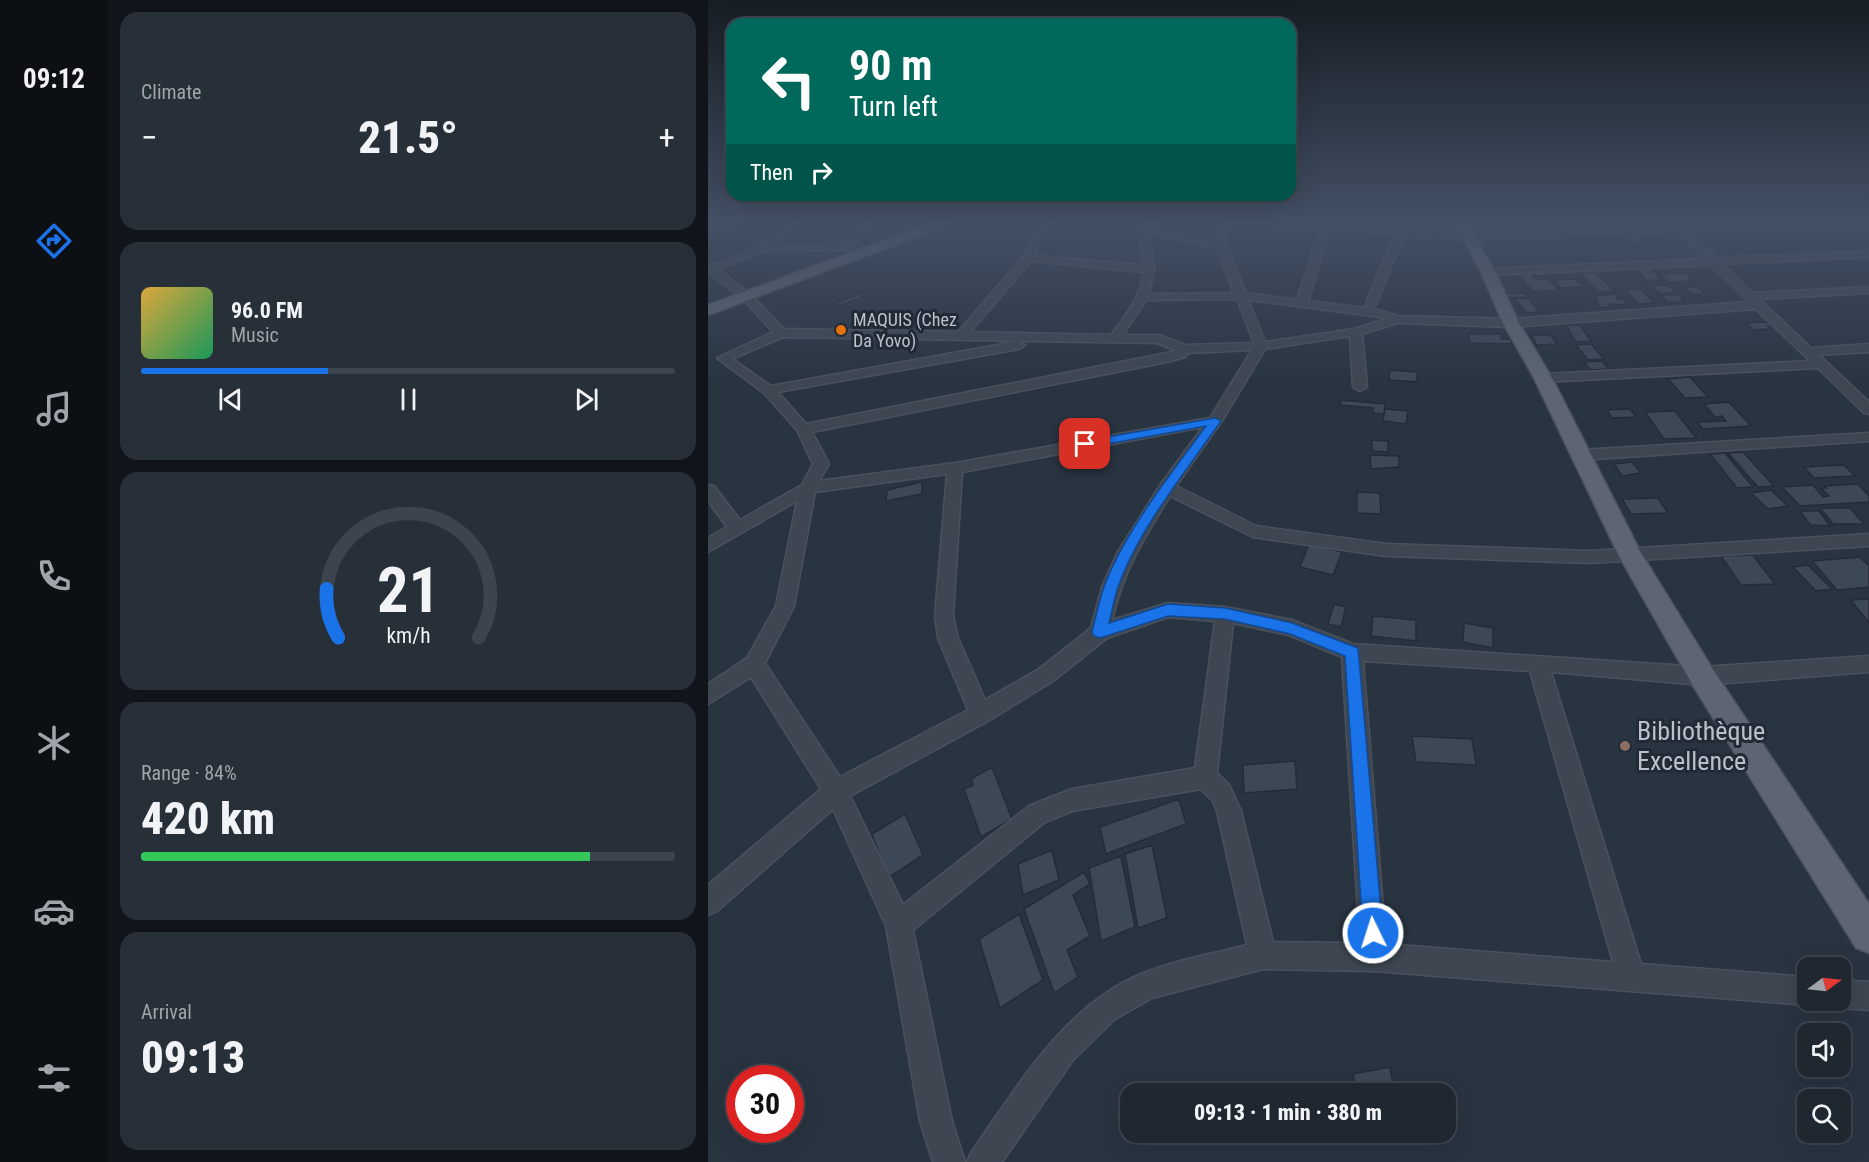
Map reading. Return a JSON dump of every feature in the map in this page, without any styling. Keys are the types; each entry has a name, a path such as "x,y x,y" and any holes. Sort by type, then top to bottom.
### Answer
{"main road":[{"path":"708,310 797,274"},
{"path":"1489,274 1511,322 1543,378 1631,556 1702,675 1869,935"}],"street":[{"path":"716,274 746,296 781,333"},
{"path":"961,336 1014,274"},
{"path":"1115,337 1143,297 1148,274"},
{"path":"1234,274 1261,346"},
{"path":"1302,303 1311,274"},
{"path":"1368,312 1383,274"},
{"path":"1727,274 1869,410"},
{"path":"1143,297 1243,296 1368,312 1397,319 1511,322 1869,290"},
{"path":"716,362 781,333 1115,337 1159,339 1184,349 1261,346 1356,332 1397,319"},
{"path":"1356,332 1360,387"},
{"path":"769,390 1060,338"},
{"path":"1100,632 1111,587 1128,550 1167,488 1215,421 1261,346"},
{"path":"1810,352 1869,348"},
{"path":"803,429 1167,358 1181,354 1184,349"},
{"path":"708,695 754,664 785,606 808,488 821,464 803,429 769,390 716,362"},
{"path":"1543,378 1822,364"},
{"path":"708,546 808,488 955,468 1215,421"},
{"path":"1581,455 1869,436"},
{"path":"955,468 944,616 948,638 980,714"},
{"path":"1167,488 1253,531 1386,550 1590,557 1869,540"},
{"path":"708,490 738,529"},
{"path":"708,902 836,791 980,714 1046,675 1100,632 1168,610 1225,614 1292,628 1352,652 1702,675 1869,664"},
{"path":"1205,777 1225,614"},
{"path":"1352,652 1374,957"},
{"path":"1538,663 1631,976"},
{"path":"754,664 836,791 899,925 936,1121 949,1162"},
{"path":"899,925 1037,814 1072,800 1205,777"},
{"path":"1205,777 1221,793 1229,811 1263,956"},
{"path":"983,1162 1063,1050 1105,1009 1147,985 1263,956 1374,957 1797,990"},
{"path":"1851,995 1869,996"}],"building":[{"path":"1518,274 1532,274 1536,279 1548,279 1559,290 1533,292"},
{"path":"1581,274 1597,274 1614,291 1598,292"},
{"path":"1641,274 1656,274 1661,280 1646,280"},
{"path":"1659,274 1686,274 1694,281 1668,282"},
{"path":"1576,279 1583,287 1560,288 1554,280"},
{"path":"1651,285 1668,285 1676,293 1659,293"},
{"path":"1684,287 1697,287 1705,294 1691,294"},
{"path":"1640,289 1654,303 1638,304 1625,290"},
{"path":"863,293 867,295 838,306 833,304"},
{"path":"1525,293 1528,297 1511,298 1502,294"},
{"path":"1616,294 1618,299 1624,299 1627,305 1608,304 1610,308 1600,307 1595,296"},
{"path":"1661,295 1678,295 1685,302 1667,302"},
{"path":"1528,298 1540,312 1526,313 1515,299"},
{"path":"1768,322 1773,325 1767,326 1771,329 1754,330 1746,323"},
{"path":"1566,325 1580,325 1591,341 1576,342"},
{"path":"1468,334 1500,334 1502,339 1510,339 1512,344 1470,343"},
{"path":"1531,335 1551,335 1557,344 1537,345"},
{"path":"1591,344 1604,359 1588,360 1576,345"},
{"path":"1602,361 1609,369 1590,370 1584,362"},
{"path":"1390,370 1417,372 1417,382 1389,380"},
{"path":"1690,377 1708,397 1685,398 1668,379"},
{"path":"1341,400 1385,404 1384,414 1373,413 1373,408 1340,405"},
{"path":"1729,402 1751,426 1703,429 1697,422 1726,421 1722,416 1715,417 1704,404"},
{"path":"1385,409 1408,411 1406,424 1383,421"},
{"path":"1630,409 1636,417 1612,418 1607,410"},
{"path":"1675,411 1696,438 1664,439 1645,412"},
{"path":"1372,440 1388,441 1388,452 1372,451"},
{"path":"1743,452 1774,486 1758,487 1728,453"},
{"path":"1725,453 1753,487 1737,488 1710,454"},
{"path":"1370,455 1399,456 1399,467 1371,469"},
{"path":"1632,462 1641,473 1622,476 1614,464"},
{"path":"1844,465 1855,476 1814,478 1804,467"},
{"path":"922,482 922,494 886,501 887,490"},
{"path":"1858,484 1869,496 1869,502 1800,506 1782,487 1813,485 1823,497 1829,496 1821,488 1826,488 1824,486"},
{"path":"1771,490 1788,506 1768,509 1751,493"},
{"path":"1357,492 1380,493 1381,514 1357,513"},
{"path":"1658,498 1668,513 1631,514 1622,499"},
{"path":"1820,508 1850,508 1864,524 1833,524"},
{"path":"1800,511 1819,511 1830,526 1810,525"},
{"path":"1309,544 1342,552 1333,575 1300,567"},
{"path":"1753,555 1775,584 1741,585 1721,556"},
{"path":"1860,557 1869,566 1869,587 1837,590 1812,561"},
{"path":"1808,565 1832,589 1816,591 1793,567"},
{"path":"1869,599 1869,623 1851,600"},
{"path":"1334,604 1346,607 1341,627 1328,624"},
{"path":"1373,616 1416,620 1416,641 1371,636"},
{"path":"1464,623 1493,628 1493,648 1463,642"},
{"path":"1412,736 1472,739 1476,765 1416,762"},
{"path":"1295,761 1297,789 1244,793 1243,765"},
{"path":"992,767 1012,819 981,837 964,789 973,785 971,779"},
{"path":"1179,799 1186,824 1106,854 1100,827"},
{"path":"905,814 923,855 888,878 872,834"},
{"path":"1152,845 1167,918 1138,928 1125,854"},
{"path":"1052,850 1059,880 1023,895 1018,864"},
{"path":"1121,856 1135,927 1101,941 1089,868"},
{"path":"1084,872 1090,884 1073,895 1090,936 1067,950 1078,977 1054,993 1024,909"},
{"path":"1019,914 1043,980 1000,1008 979,939"},
{"path":"1390,1067 1393,1083 1354,1083 1353,1074"}],"place":[{"name":"MAQUIS (Chez Da Yovo)","path":"841,330"},
{"name":"Bibliothèque Excellence","path":"1625,746"}],"route":[{"path":"1085,444 1215,421 1167,488 1128,550 1111,587 1100,632 1168,610 1225,614 1292,628 1352,652 1373,933"}]}
